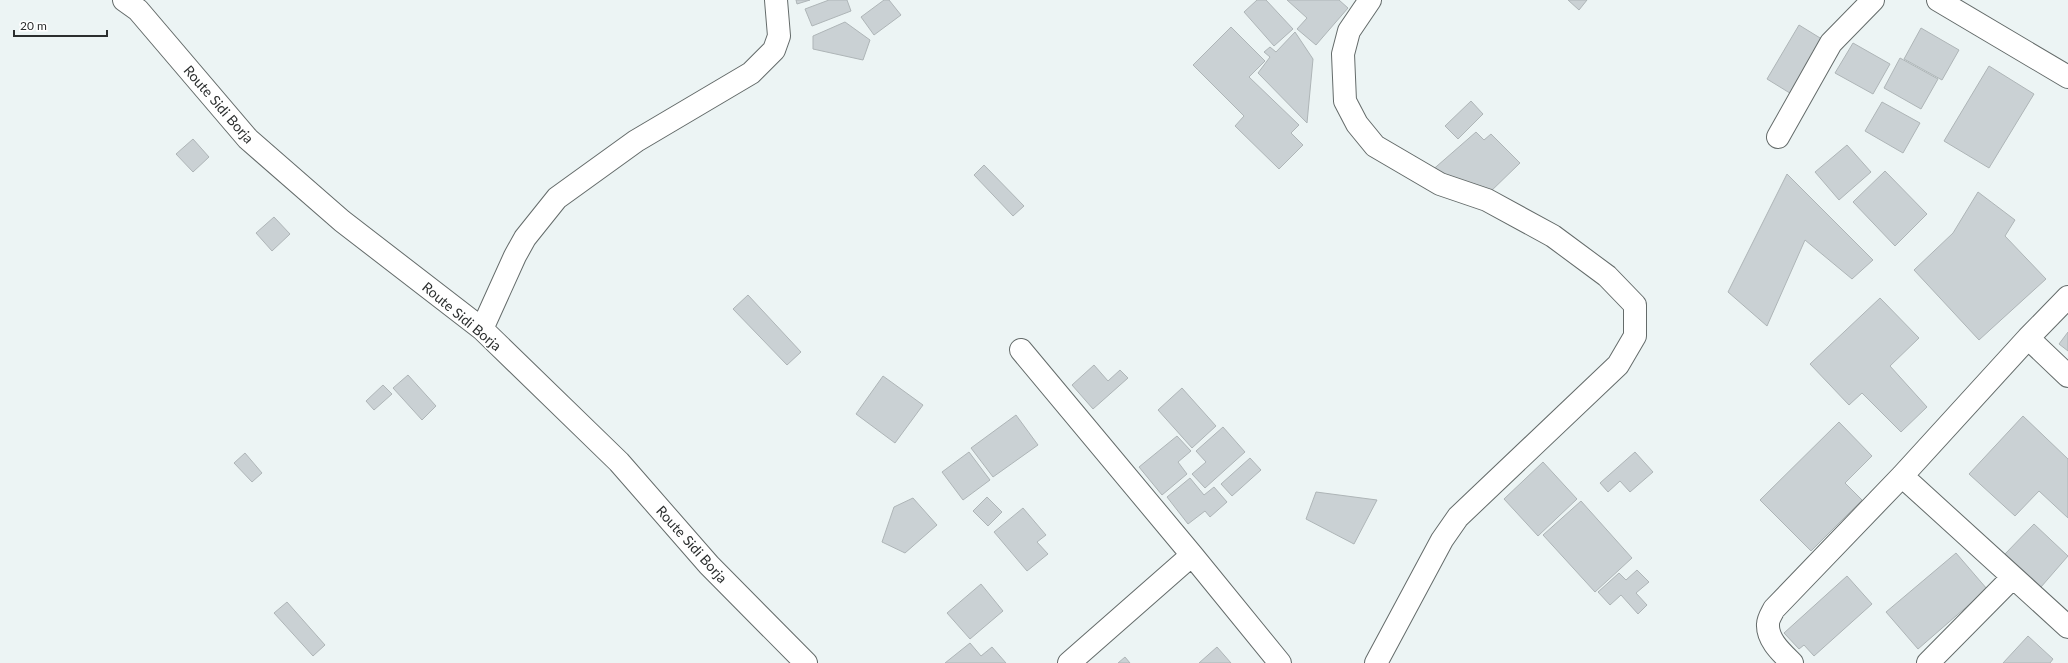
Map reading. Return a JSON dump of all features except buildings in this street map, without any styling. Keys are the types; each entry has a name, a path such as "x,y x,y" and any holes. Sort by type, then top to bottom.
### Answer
{"street":[{"name":"Route Sidi Borja","path":"124,0 138,10 248,139 342,221 482,329 618,462 709,565 806,663"},
{"path":"482,329 515,256 525,238 557,198 636,141 751,73 774,50 779,36 776,0"},
{"path":"1370,0 1348,31 1343,54 1345,101 1357,124 1375,146 1390,157 1440,184 1487,200 1553,236 1607,276 1635,305 1635,336 1618,365 1458,516 1442,540 1376,663"},
{"path":"1778,138 1831,43 1873,0"},
{"path":"1938,0 2068,77"},
{"path":"1792,663 1779,651 1769,634 1768,623 1774,609 1902,476 2028,338 2068,297"},
{"path":"2028,338 2068,376"},
{"path":"1021,350 1280,663"},
{"path":"1902,476 2068,627"},
{"path":"1069,663 1192,555"},
{"path":"1928,663 2014,577"}]}
